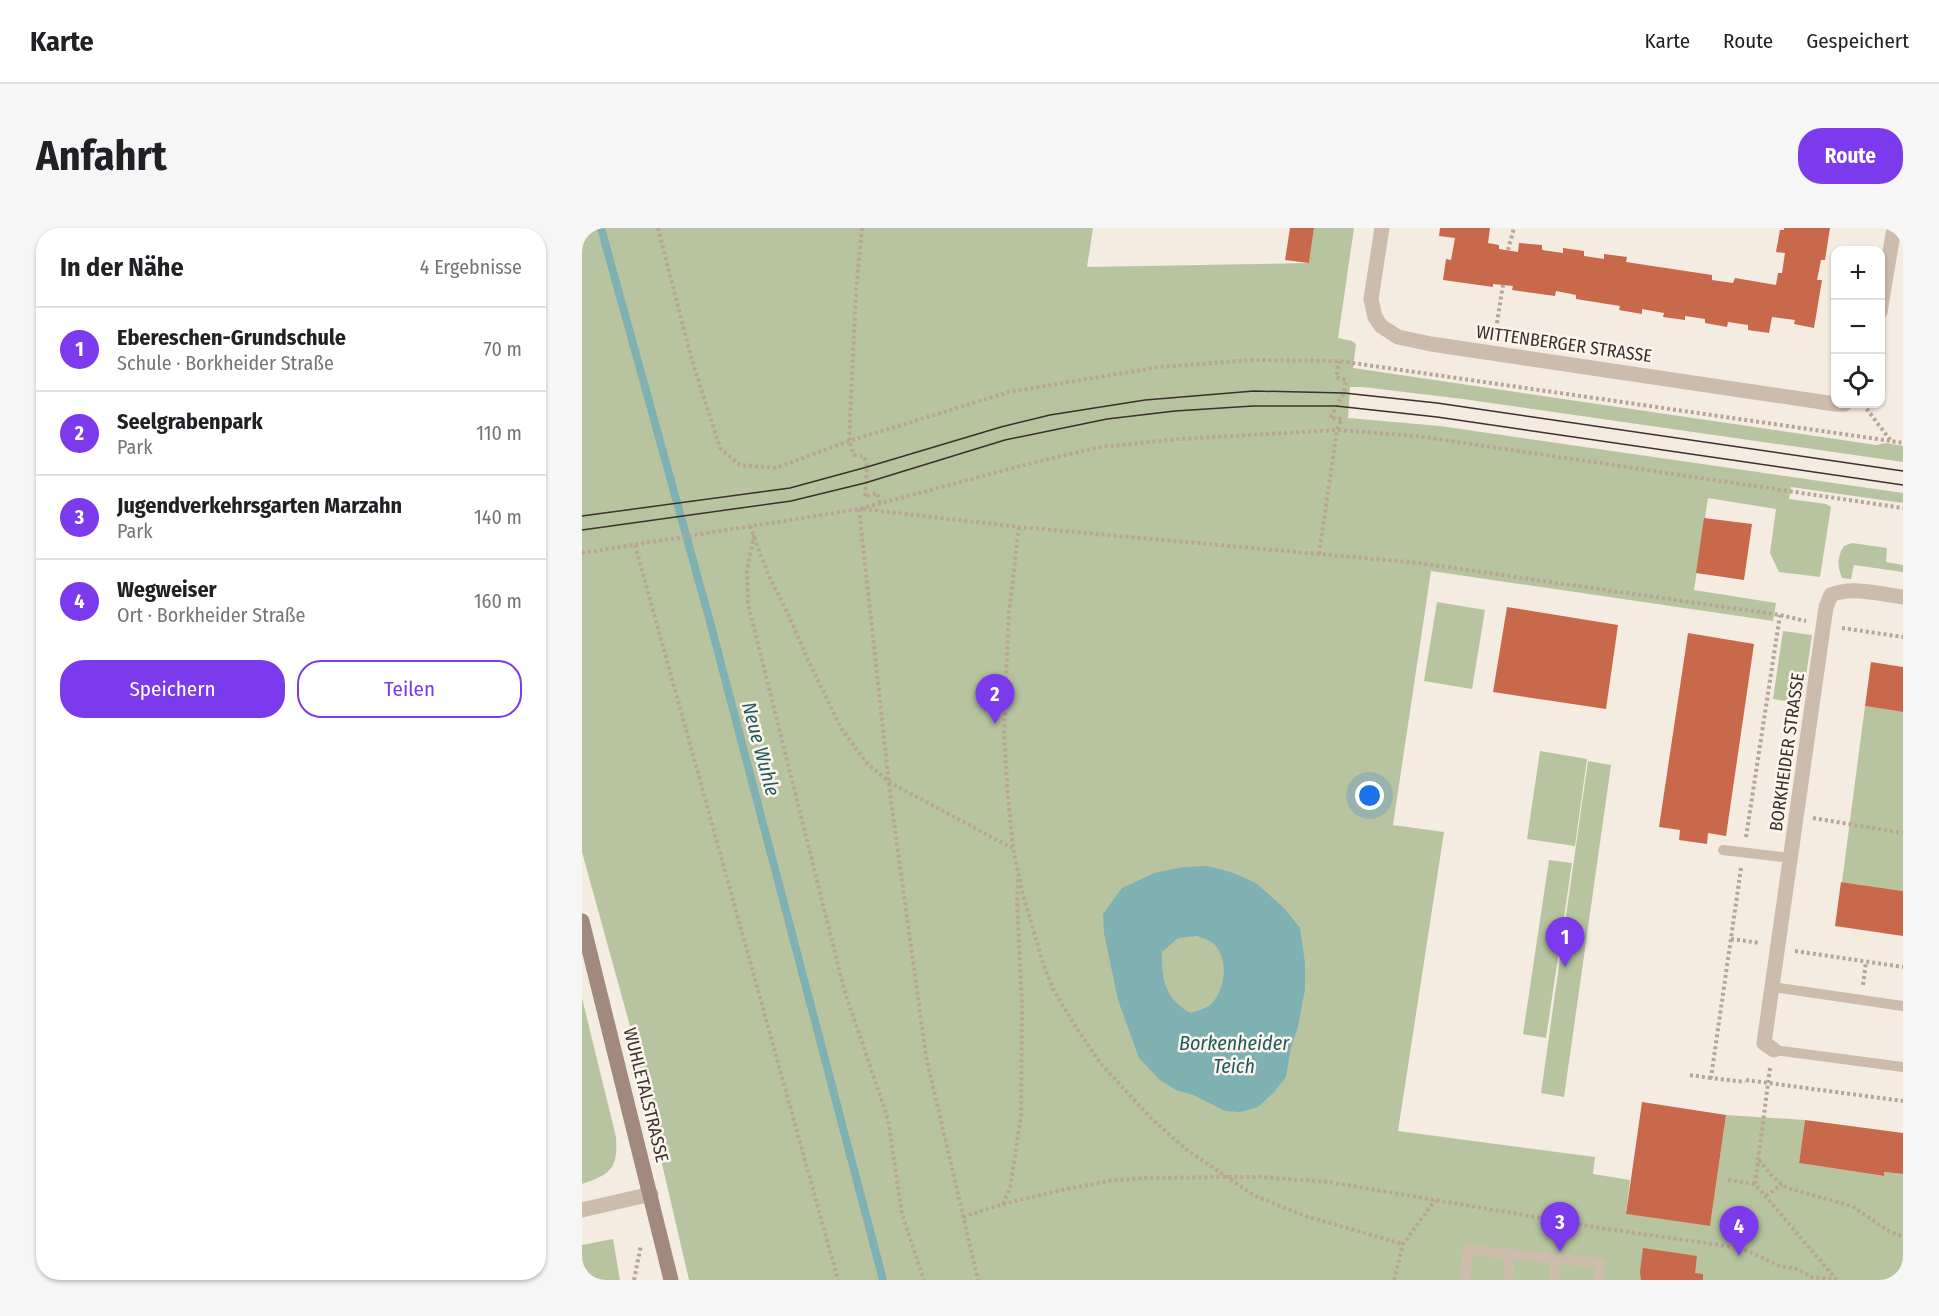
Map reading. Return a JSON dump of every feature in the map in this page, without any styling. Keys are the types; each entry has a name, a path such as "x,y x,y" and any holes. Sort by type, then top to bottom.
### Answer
{"main road":[{"name":"WUHLETALSTRASSE","path":"582,921 671,1280"}],"street":[{"name":"WITTENBERGER STRASSE","path":"1382,228 1371,299 1372,309 1380,326 1398,337 1441,346 1831,403"},
{"path":"1883,300 1894,228"},
{"name":"BORKHEIDER STRASSE","path":"1774,1050 1764,1043 1773,987 1785,948 1791,858 1826,607 1831,596 1839,592 1863,592 1903,597"},
{"path":"582,1210 651,1194"}],"lane":[{"path":"1724,850 1791,858"},
{"path":"1773,987 1903,1006"},
{"path":"1774,1050 1903,1068"},
{"path":"1465,1280 1468,1250 1600,1263 1599,1280"},
{"path":"1508,1280 1509,1254"},
{"path":"1555,1280 1556,1258"}],"path":[{"path":"658,228 691,357 720,448 740,465 776,468 849,441 1009,392 1149,369 1253,360 1339,362 1903,443"},
{"path":"862,228 856,291 849,441 854,455 864,456 867,468 865,497 877,493 880,503"},
{"path":"1509,250 1514,228"},
{"path":"1498,315 1503,285"},
{"path":"1319,554 1337,430 1342,419 1330,418 1344,393 1346,380 1336,377 1339,362"},
{"path":"1866,408 1891,441"},
{"path":"582,554 860,509 1100,447 1180,439 1337,430 1417,436 1903,508"},
{"path":"860,509 1419,563 1780,615 1824,625 1903,636"},
{"path":"860,509 889,782 926,1056 978,1280"},
{"path":"750,526 768,574 842,728 866,762 889,782 1013,848"},
{"path":"1019,526 1009,612 1004,736 1013,848 1031,925 1053,989 1101,1064 1153,1120 1187,1150 1255,1196 1305,1216 1403,1244"},
{"path":"754,535 747,571 748,604 844,989 888,1119 902,1214 924,1280"},
{"path":"635,545 838,1280"},
{"path":"1798,815 1903,833"},
{"path":"1003,1204 1010,1188 1021,1116 1022,1006 1017,901 1018,872"},
{"path":"1731,939 1903,967"},
{"path":"1755,1184 1774,1050"},
{"path":"1690,1075 1711,1078"},
{"path":"1746,1080 1903,1101"},
{"path":"1759,1160 1787,1188 1852,1206 1887,1230 1903,1237"},
{"path":"963,1217 1003,1204 1109,1181 1143,1178 1260,1177 1329,1182 1607,1229 1740,1248 1780,1266 1798,1269 1811,1277 1838,1279"},
{"path":"1728,1180 1755,1184 1838,1279"},
{"path":"1766,1196 1782,1184"},
{"path":"1394,1280 1403,1244 1435,1200"},
{"path":"634,1280 643,1239"}],"green space":[{"path":"582,228 1093,228 1087,267 1309,263 1314,228 1354,228 1338,338 1356,344 1353,368 1876,445 1886,443 1903,446 1903,462 1463,399 1350,387 1348,418 1440,426 1903,493 1903,503 1791,487 1789,499 1826,504 1831,507 1820,577 1779,572 1770,553 1776,509 1708,498 1694,590 1776,603 1773,621 1431,571 1393,825 1444,832 1398,1131 1595,1157 1593,1174 1630,1180 1626,1214 1710,1226 1726,1115 1805,1120 1799,1163 1883,1176 1884,1172 1903,1174 1903,1280 689,1280 630,1026 582,852"},
{"path":"1852,543 1887,548 1886,562 1903,565 1903,572 1854,565 1851,579 1842,578 1839,565 1840,554 1844,546"},
{"path":"1437,602 1485,610 1472,689 1424,681"},
{"path":"1783,631 1812,635 1802,704 1773,699"},
{"path":"1865,706 1903,712 1903,891 1842,882"},
{"path":"1540,751 1587,759 1575,846 1527,839"},
{"path":"1588,761 1611,765 1564,1097 1541,1093"},
{"path":"1549,860 1572,863 1546,1038 1523,1034"},
{"path":"582,998 616,1137 616,1156 611,1169 600,1177 582,1184"},
{"path":"613,1239 620,1280 582,1280 582,1245"}],"water":[{"name":"Borkenheider Teich","path":"1207,866 1231,872 1256,883 1285,909 1300,928 1305,963 1305,990 1286,1077 1258,1107 1240,1112 1225,1111 1193,1095 1176,1090 1160,1080 1139,1058 1118,1000 1104,933 1103,914 1122,888 1154,873 1184,867","holes":["1197,936 1208,940 1219,951 1224,976 1219,993 1209,1006 1191,1013 1175,1002 1166,987 1162,971 1162,952 1178,938"]}],"building":[{"path":"1290,228 1314,228 1309,263 1285,260"},
{"path":"1440,228 1490,228 1488,243 1499,245 1499,249 1518,252 1519,243 1542,245 1542,250 1563,253 1563,248 1584,251 1584,256 1604,259 1604,254 1627,257 1626,262 1712,275 1712,280 1733,283 1735,278 1776,285 1778,273 1782,273 1785,253 1776,252 1780,230 1784,228 1830,228 1825,260 1821,260 1817,280 1822,280 1814,328 1794,324 1795,320 1772,317 1769,333 1748,330 1748,325 1728,322 1727,327 1705,323 1705,319 1685,316 1685,320 1663,317 1664,313 1642,309 1642,314 1619,310 1620,306 1576,299 1576,295 1556,291 1555,296 1512,290 1513,286 1493,284 1493,287 1443,280 1446,259 1451,260 1455,238 1439,236"},
{"path":"1704,518 1752,524 1744,580 1696,573"},
{"path":"1507,607 1618,625 1606,709 1493,692"},
{"path":"1688,633 1754,644 1726,836 1708,833 1707,844 1679,840 1680,830 1659,827"},
{"path":"1871,662 1903,667 1903,712 1865,706"},
{"path":"1841,882 1903,891 1903,936 1835,926"},
{"path":"1642,1102 1726,1115 1710,1226 1626,1214"},
{"path":"1805,1120 1903,1133 1903,1174 1884,1172 1884,1176 1799,1163"},
{"path":"1643,1248 1697,1256 1695,1273 1703,1274 1703,1280 1641,1280"}],"waterway":[{"name":"Neue Wuhle","path":"601,228 709,618 883,1280"}],"tram line":[{"path":"582,516 790,488 1050,415 1145,400 1254,391 1344,393 1437,403 1903,471"},
{"path":"582,530 791,501 865,483 1005,440 1107,419 1175,411 1253,406 1336,406 1437,417 1903,485"}],"place":[{"name":"Seelgrabenpark","path":"995,724"},
{"name":"Ebereschen-Grundschule","path":"1565,967"},
{"name":"Jugendverkehrsgarten Marzahn","path":"1560,1252"},
{"name":"Wegweiser","path":"1739,1256"}]}
